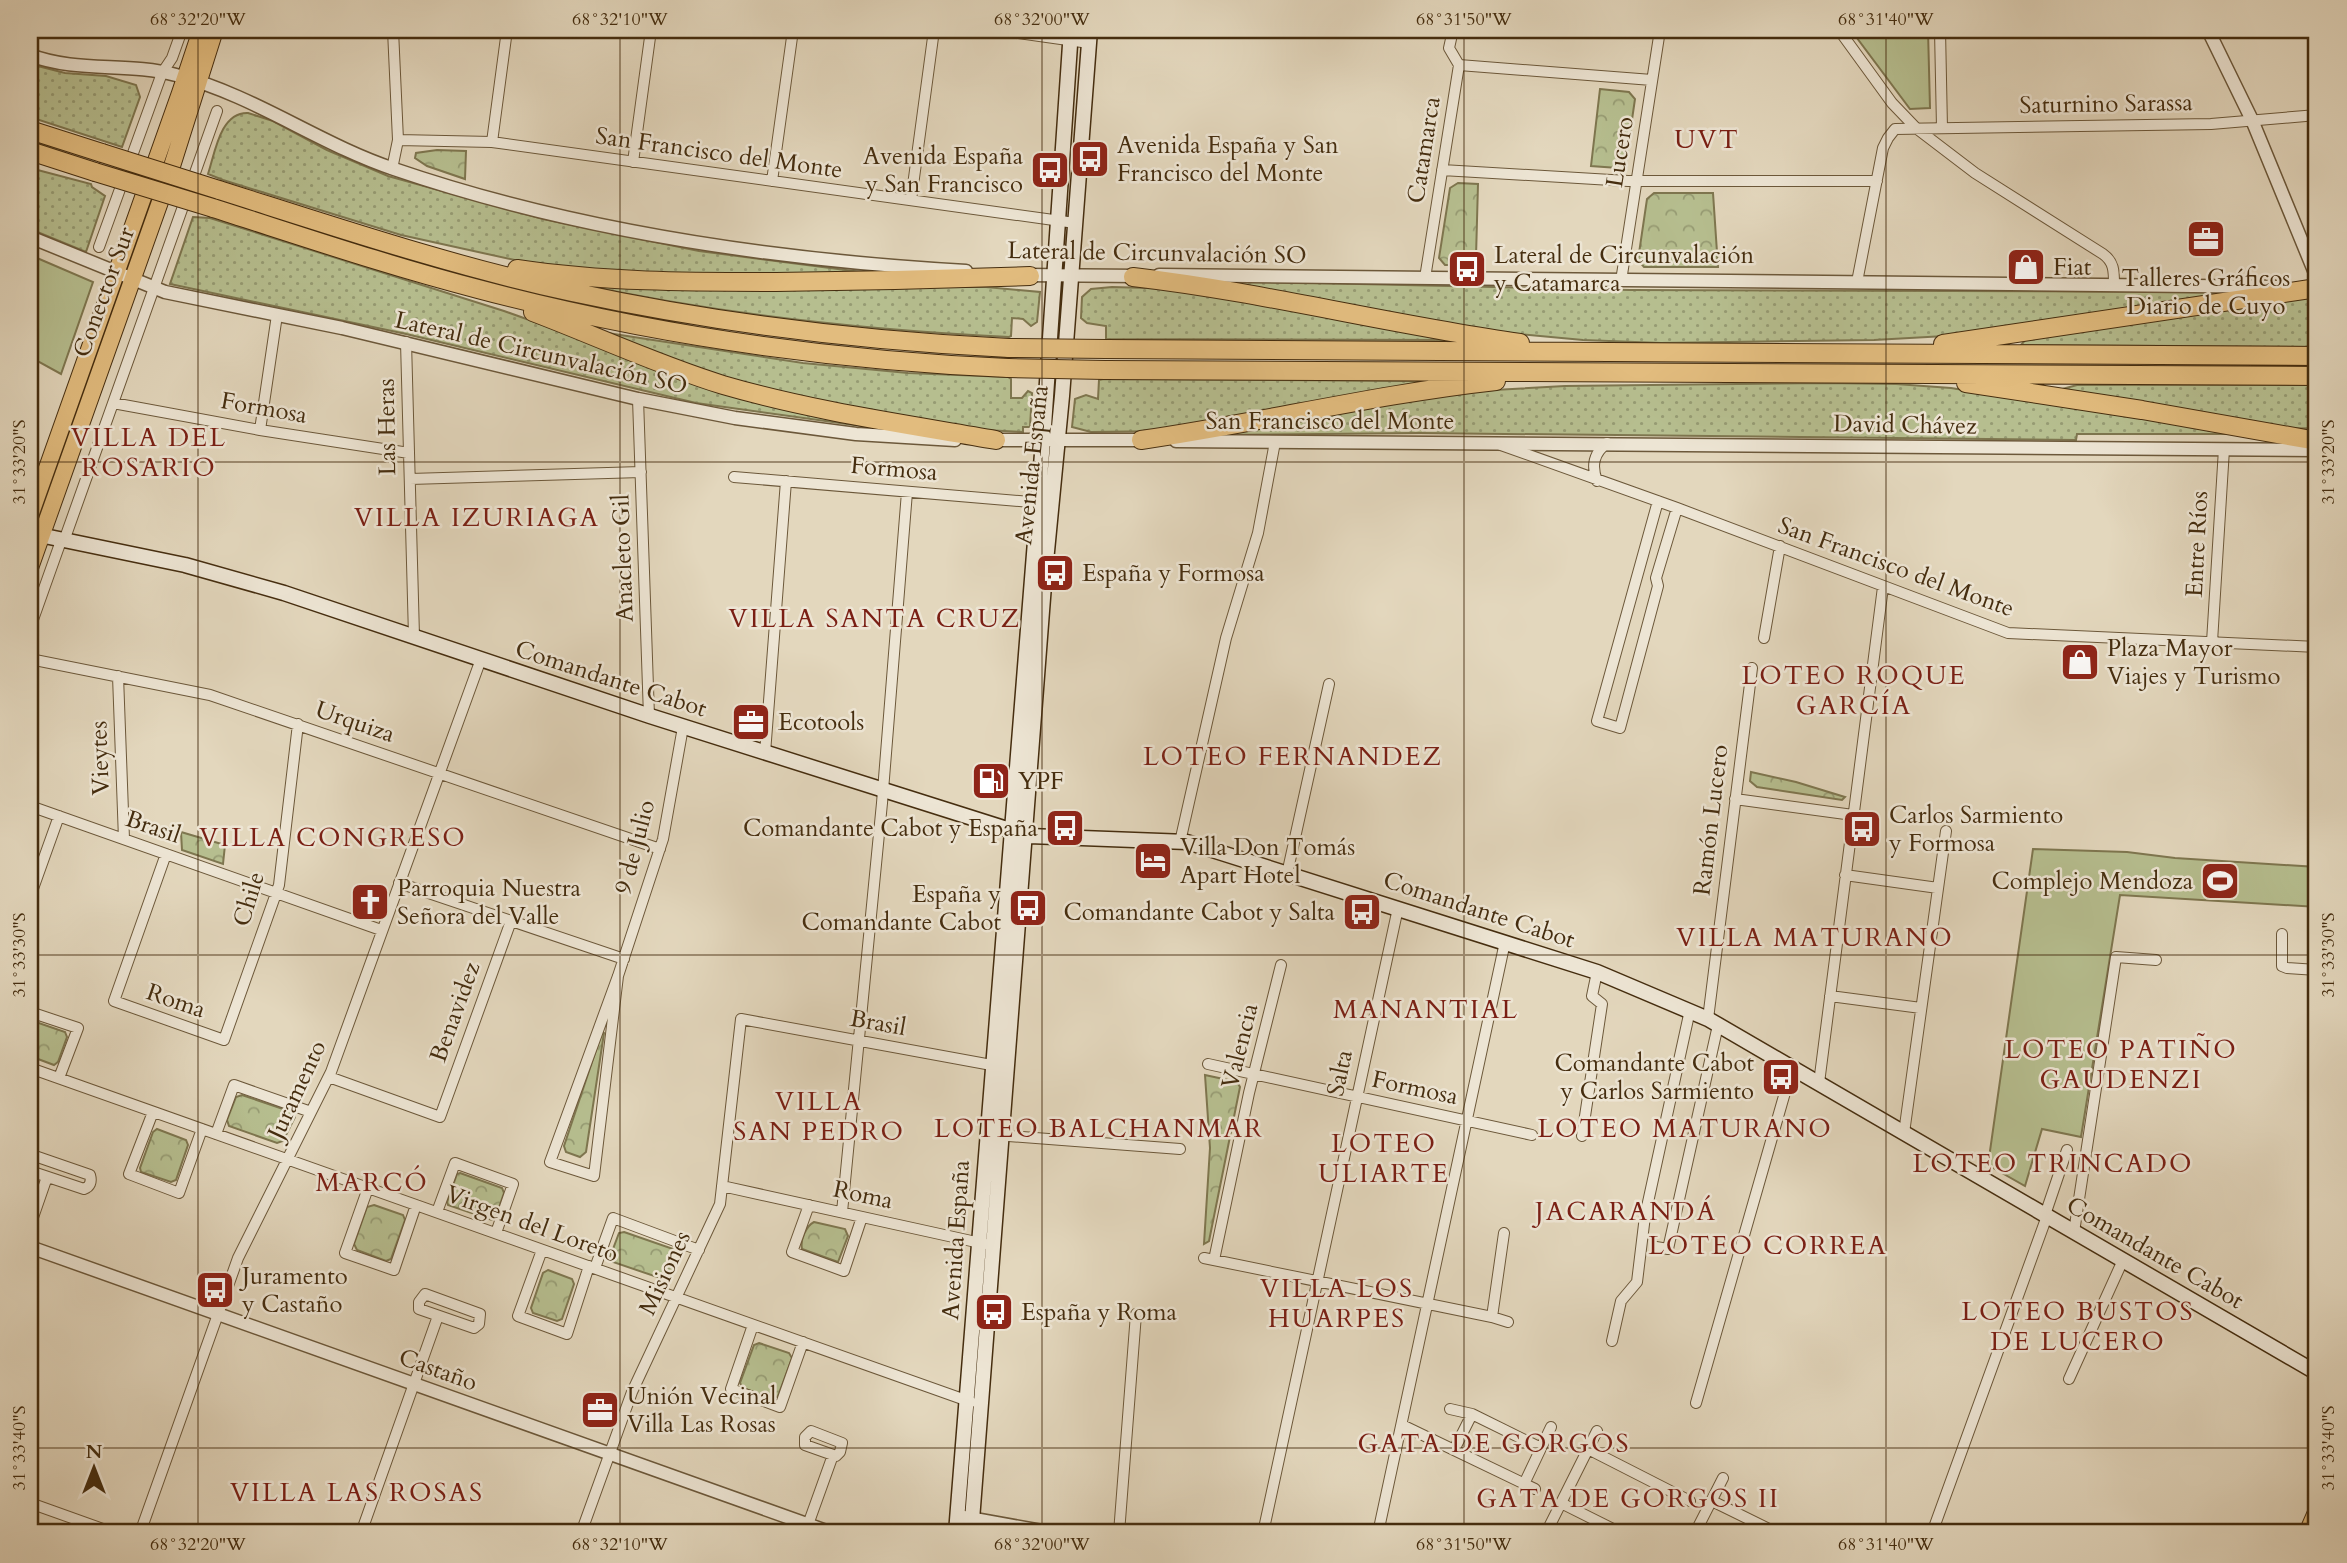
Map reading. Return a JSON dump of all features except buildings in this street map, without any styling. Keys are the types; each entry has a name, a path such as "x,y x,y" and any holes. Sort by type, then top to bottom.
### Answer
{"highway":[{"path":"30,128 423,253 570,292 692,316 852,337 1009,348 2317,356"},
{"path":"30,153 478,289 602,318 744,343 916,363 1105,370 2317,376"},
{"path":"423,253 562,275 656,282 901,281 1030,276"},
{"path":"1133,277 1195,284 1468,335 1618,352"},
{"path":"1856,353 1953,343 2317,288"},
{"path":"478,289 589,335 720,384 856,415 996,440"},
{"path":"1141,440 1253,423 1418,391 1579,372"},
{"path":"1872,373 2009,389 2317,441"}],"main road":[{"name":"Conector Sur","path":"30,568 36,533 166,185 201,30"},
{"name":"Conector Sur","path":"30,516 116,272 191,80 215,30"},
{"name":"Avenida España","path":"1050,441 1054,277 1071,35"},
{"name":"Avenida España","path":"956,1533 967,1523 981,1405 988,1134 993,1065 1018,832 1050,441 1071,276 1090,36"},
{"name":"Comandante Cabot","path":"36,533 218,573 649,716 1018,832 1187,842 1597,972 1713,1022 2317,1373"},
{"name":"Avenida España","path":"967,1523 967,1400 986,1244 1003,1136 1018,832"},
{"path":"2307,1533 2317,1510"}],"street":[{"path":"99,247 162,73 172,58 182,30"},
{"path":"392,169 398,140 393,30"},
{"path":"492,142 507,30"},
{"path":"633,162 651,30"},
{"path":"772,181 793,30"},
{"path":"911,201 934,30"},
{"path":"996,30 1090,36"},
{"name":"Catamarca","path":"1425,278 1459,65 1449,48 1452,30"},
{"name":"Lucero","path":"1621,281 1660,30"},
{"path":"1839,30 1892,103 1916,128 1975,173 2109,258 2114,268 2114,284"},
{"path":"1940,30 1941,128"},
{"path":"2208,30 2252,120 2317,278"},
{"name":"Lateral de Circunvalación SO","path":"30,55 67,66 162,73 191,80 249,101 392,169 580,220 717,246 845,262 1054,277 1186,274 2317,288"},
{"path":"1459,65 1652,80"},
{"path":"30,628 217,111"},
{"name":"Saturnino Sarassa","path":"1877,181 1885,143 1895,129 2211,124 2317,116"},
{"name":"San Francisco del Monte","path":"398,140 492,142 1075,223"},
{"path":"1442,170 1637,181 1877,181 1857,282"},
{"name":"Lateral de Circunvalación SO","path":"30,237 165,292 406,342 638,399 735,418 881,437 1050,441"},
{"path":"260,430 277,315"},
{"name":"Las Heras","path":"406,342 414,636"},
{"name":"Anacleto Gil","path":"638,399 649,716"},
{"name":"Formosa","path":"113,403 260,430 409,453"},
{"name":"San Francisco del Monte","path":"1050,441 1493,442 1780,546 2008,633 2317,647"},
{"path":"1180,842 1226,638 1258,533 1275,442"},
{"name":"David Chávez","path":"1493,442 2317,450"},
{"path":"1597,481 1595,457 1607,443"},
{"name":"Entre Ríos","path":"2212,642 2224,449"},
{"path":"410,479 641,472"},
{"name":"Formosa","path":"734,477 1044,503"},
{"path":"765,753 786,481"},
{"path":"842,1212 883,790 907,492"},
{"path":"1658,501 1597,721 1620,728 1658,586 1656,578 1677,508"},
{"path":"1764,638 1780,546"},
{"path":"1819,1083 1883,587"},
{"name":"Urquiza","path":"30,659 210,695 660,849"},
{"name":"Juramento","path":"140,1533 238,1258 329,1077 481,659"},
{"name":"Ramón Lucero","path":"1656,1247 1668,1250 1713,1022 1735,799 1752,668"},
{"name":"Vieytes","path":"118,676 124,839"},
{"path":"1287,874 1329,684"},
{"name":"Chile","path":"223,1040 276,893 298,724"},
{"name":"9 de Julio","path":"618,976 594,1177 550,1162 618,976 660,849 683,727"},
{"path":"1735,799 1853,815"},
{"name":"Brasil","path":"30,806 382,930"},
{"name":"Vieytes","path":"30,897 59,816"},
{"path":"1904,1133 1946,831"},
{"name":"Roma","path":"166,854 114,1001 223,1040"},
{"path":"1845,875 1938,888"},
{"path":"399,883 624,958"},
{"name":"Salta","path":"1263,1533 1398,908"},
{"name":"Benavidez","path":"329,1077 440,1117 511,920"},
{"path":"2282,934 2282,966 2317,970"},
{"path":"1378,1533 1505,942"},
{"path":"2074,1232 2116,957 2156,960"},
{"name":"Valencia","path":"1281,965 1209,1259 1317,1282"},
{"path":"1582,1136 1602,1004 1592,996 1597,972"},
{"path":"1830,996 1921,1008"},
{"path":"1612,1341 1621,1301 1637,1282 1645,1216 1690,1010"},
{"path":"30,1012 78,1028 59,1078"},
{"name":"Brasil","path":"741,1019 1008,1068"},
{"name":"Misiones","path":"582,1533 632,1392 720,1204 741,1019"},
{"name":"Formosa","path":"1208,1065 1532,1135"},
{"name":"Virgen del Loreto","path":"30,1068 981,1405"},
{"path":"1696,1403 1792,1068"},
{"path":"216,1134 234,1084 311,1112"},
{"path":"153,1112 129,1174 179,1193 202,1129"},
{"path":"988,1134 1180,1149"},
{"path":"1932,1533 2046,1216 2067,1150"},
{"path":"30,1156 90,1175 91,1181 84,1189 30,1171"},
{"path":"437,1212 455,1163 513,1184 496,1233"},
{"path":"30,1226 47,1177"},
{"name":"Roma","path":"722,1186 986,1244"},
{"path":"368,1188 345,1253 394,1270 416,1205"},
{"path":"809,1205 792,1252 844,1271 862,1217"},
{"path":"542,1250 518,1316 567,1334 613,1218 699,1250"},
{"path":"1492,1317 1504,1233"},
{"name":"Castaño","path":"30,1247 610,1454 806,1529 832,1533"},
{"path":"2069,1379 2123,1260"},
{"path":"1317,1282 1508,1322"},
{"path":"424,1295 480,1314 481,1318 474,1328 438,1316 419,1309 419,1302 424,1295"},
{"path":"1119,1533 1136,1314"},
{"path":"360,1533 438,1316"},
{"path":"753,1325 731,1389 780,1406 803,1342"},
{"path":"1450,1409 1472,1414 1541,1448"},
{"path":"1454,1450 1472,1414"},
{"path":"1402,1425 1535,1489"},
{"path":"1524,1484 1551,1427"},
{"path":"1546,1532 1597,1431"},
{"path":"1588,1449 1690,1501"},
{"path":"806,1529 833,1455"},
{"path":"1695,1533 1723,1478"},
{"path":"1712,1501 1777,1533"},
{"path":"30,1503 114,1533"},
{"path":"1561,1503 1621,1533"},
{"path":"967,1523 1053,1533"}],"green space":[{"path":"1851,30 1928,30 1930,108 1910,109"},
{"path":"30,64 65,73 106,76 136,85 140,97 122,147 30,117"},
{"path":"1600,89 1629,92 1635,99 1626,161 1618,168 1591,166"},
{"path":"248,113 273,121 327,150 388,176 543,219 699,251 869,273 638,275 519,261 401,235 208,174 216,145 225,126 239,114"},
{"path":"437,150 466,151 465,179 427,166 415,158 416,153"},
{"path":"30,168 91,184 105,196 86,252 30,229"},
{"path":"1458,183 1478,184 1476,257 1468,265 1445,265 1439,258 1450,188"},
{"path":"1654,193 1713,193 1718,267 1644,267 1638,260 1647,199"},
{"path":"193,217 210,218 504,311 588,341 883,429 696,403 406,334 170,284"},
{"path":"30,255 93,282 61,374 30,357"},
{"path":"574,283 986,287 1040,292 1037,322 1031,326 1023,319 1012,318 1009,337 790,319 682,304"},
{"path":"1227,283 1630,290 2233,292 1963,335 1874,340 1661,343 1583,340 1496,332"},
{"path":"1091,289 1183,289 1449,340 1106,339 1106,326 1087,323 1081,318 1082,297"},
{"path":"2317,296 2317,347 2021,345 2026,339"},
{"path":"601,332 803,363 908,373 1008,377 1011,379 1011,398 1022,398 1028,391 1032,393 1030,427 1023,427 1023,432 948,428 733,383"},
{"path":"1099,380 1434,381 1165,431 1091,432 1072,427 1075,399 1086,395 1098,399"},
{"path":"1825,383 1951,388 2232,434 2077,434 2076,440 1419,433 1212,435 1401,401 1476,391 1565,386"},
{"path":"2077,385 2317,385 2317,428 2278,429 2055,391"},
{"path":"1751,772 1845,797 1842,800 1757,787 1750,781"},
{"path":"181,832 225,845 223,864 182,850"},
{"path":"2033,849 2127,852 2175,858 2317,867 2317,907 2120,895 2081,1137 2042,1129 2025,1186 1988,1165"},
{"path":"30,1020 65,1032 67,1037 58,1062 54,1065 30,1056"},
{"path":"602,1032 604,1033 586,1152 580,1157 566,1152 564,1146"},
{"path":"1205,1075 1237,1082 1240,1087 1209,1241 1204,1244 1210,1148"},
{"path":"242,1095 292,1112 295,1117 283,1141 277,1143 229,1126 227,1120 236,1097"},
{"path":"157,1129 186,1140 188,1145 176,1180 171,1182 141,1172 140,1168 153,1132"},
{"path":"457,1174 502,1188 504,1193 495,1219 448,1205"},
{"path":"374,1205 403,1215 405,1220 391,1259 386,1261 357,1250 354,1244 367,1207"},
{"path":"814,1222 845,1229 848,1236 838,1262 802,1249 804,1234"},
{"path":"624,1232 679,1251 681,1256 670,1279 666,1280 613,1262 610,1257 619,1233"},
{"path":"548,1270 572,1279 574,1284 562,1319 557,1321 533,1313 531,1308 543,1273"},
{"path":"759,1343 789,1353 792,1358 778,1396 773,1399 743,1388 740,1383 754,1345"}],"place":[{"name":"Avenida España y San Francisco del Monte","path":"1090,159"},
{"name":"Avenida España y San Francisco","path":"1050,170"},
{"name":"Talleres Gráficos Diario de Cuyo","path":"2206,239"},
{"name":"Fiat","path":"2026,267"},
{"name":"Lateral de Circunvalación y Catamarca","path":"1467,269"},
{"name":"España y Formosa","path":"1055,573"},
{"name":"Plaza Mayor Viajes y Turismo","path":"2080,662"},
{"name":"Ecotools","path":"751,722"},
{"name":"YPF","path":"991,781"},
{"name":"Comandante Cabot y España","path":"1065,828"},
{"name":"Carlos Sarmiento y Formosa","path":"1862,829"},
{"name":"Villa Don Tomás Apart Hotel","path":"1153,861"},
{"name":"Complejo Mendoza","path":"2220,881"},
{"name":"Parroquia Nuestra Señora del Valle","path":"370,902"},
{"name":"España y Comandante Cabot","path":"1028,908"},
{"name":"Comandante Cabot y Salta","path":"1362,912"},
{"name":"Comandante Cabot y Carlos Sarmiento","path":"1781,1077"},
{"name":"Juramento y Castaño","path":"215,1290"},
{"name":"España y Roma","path":"994,1312"},
{"name":"Unión Vecinal Villa Las Rosas","path":"600,1410"}],"district":[{"name":"UVT","path":"1707,139"},
{"name":"VILLA DEL ROSARIO","path":"149,452"},
{"name":"VILLA IZURIAGA","path":"477,517"},
{"name":"VILLA SANTA CRUZ","path":"875,618"},
{"name":"LOTEO ROQUE GARCÍA","path":"1854,690"},
{"name":"LOTEO FERNANDEZ","path":"1293,756"},
{"name":"VILLA CONGRESO","path":"333,837"},
{"name":"VILLA MATURANO","path":"1815,937"},
{"name":"MANANTIAL","path":"1426,1009"},
{"name":"LOTEO PATIÑO GAUDENZI","path":"2121,1064"},
{"name":"VILLA SAN PEDRO","path":"819,1116"},
{"name":"LOTEO BALCHANMAR","path":"1099,1128"},
{"name":"LOTEO MATURANO","path":"1685,1128"},
{"name":"LOTEO ULIARTE","path":"1384,1158"},
{"name":"LOTEO TRINCADO","path":"2053,1163"},
{"name":"MARCÓ","path":"371,1182"},
{"name":"JACARANDÁ","path":"1626,1211"},
{"name":"LOTEO CORREA","path":"1768,1245"},
{"name":"VILLA LOS HUARPES","path":"1337,1303"},
{"name":"LOTEO BUSTOS DE LUCERO","path":"2078,1326"},
{"name":"GATA DE GORGOS","path":"1494,1443"},
{"name":"VILLA LAS ROSAS","path":"357,1492"},
{"name":"GATA DE GORGOS II","path":"1628,1498"}]}
